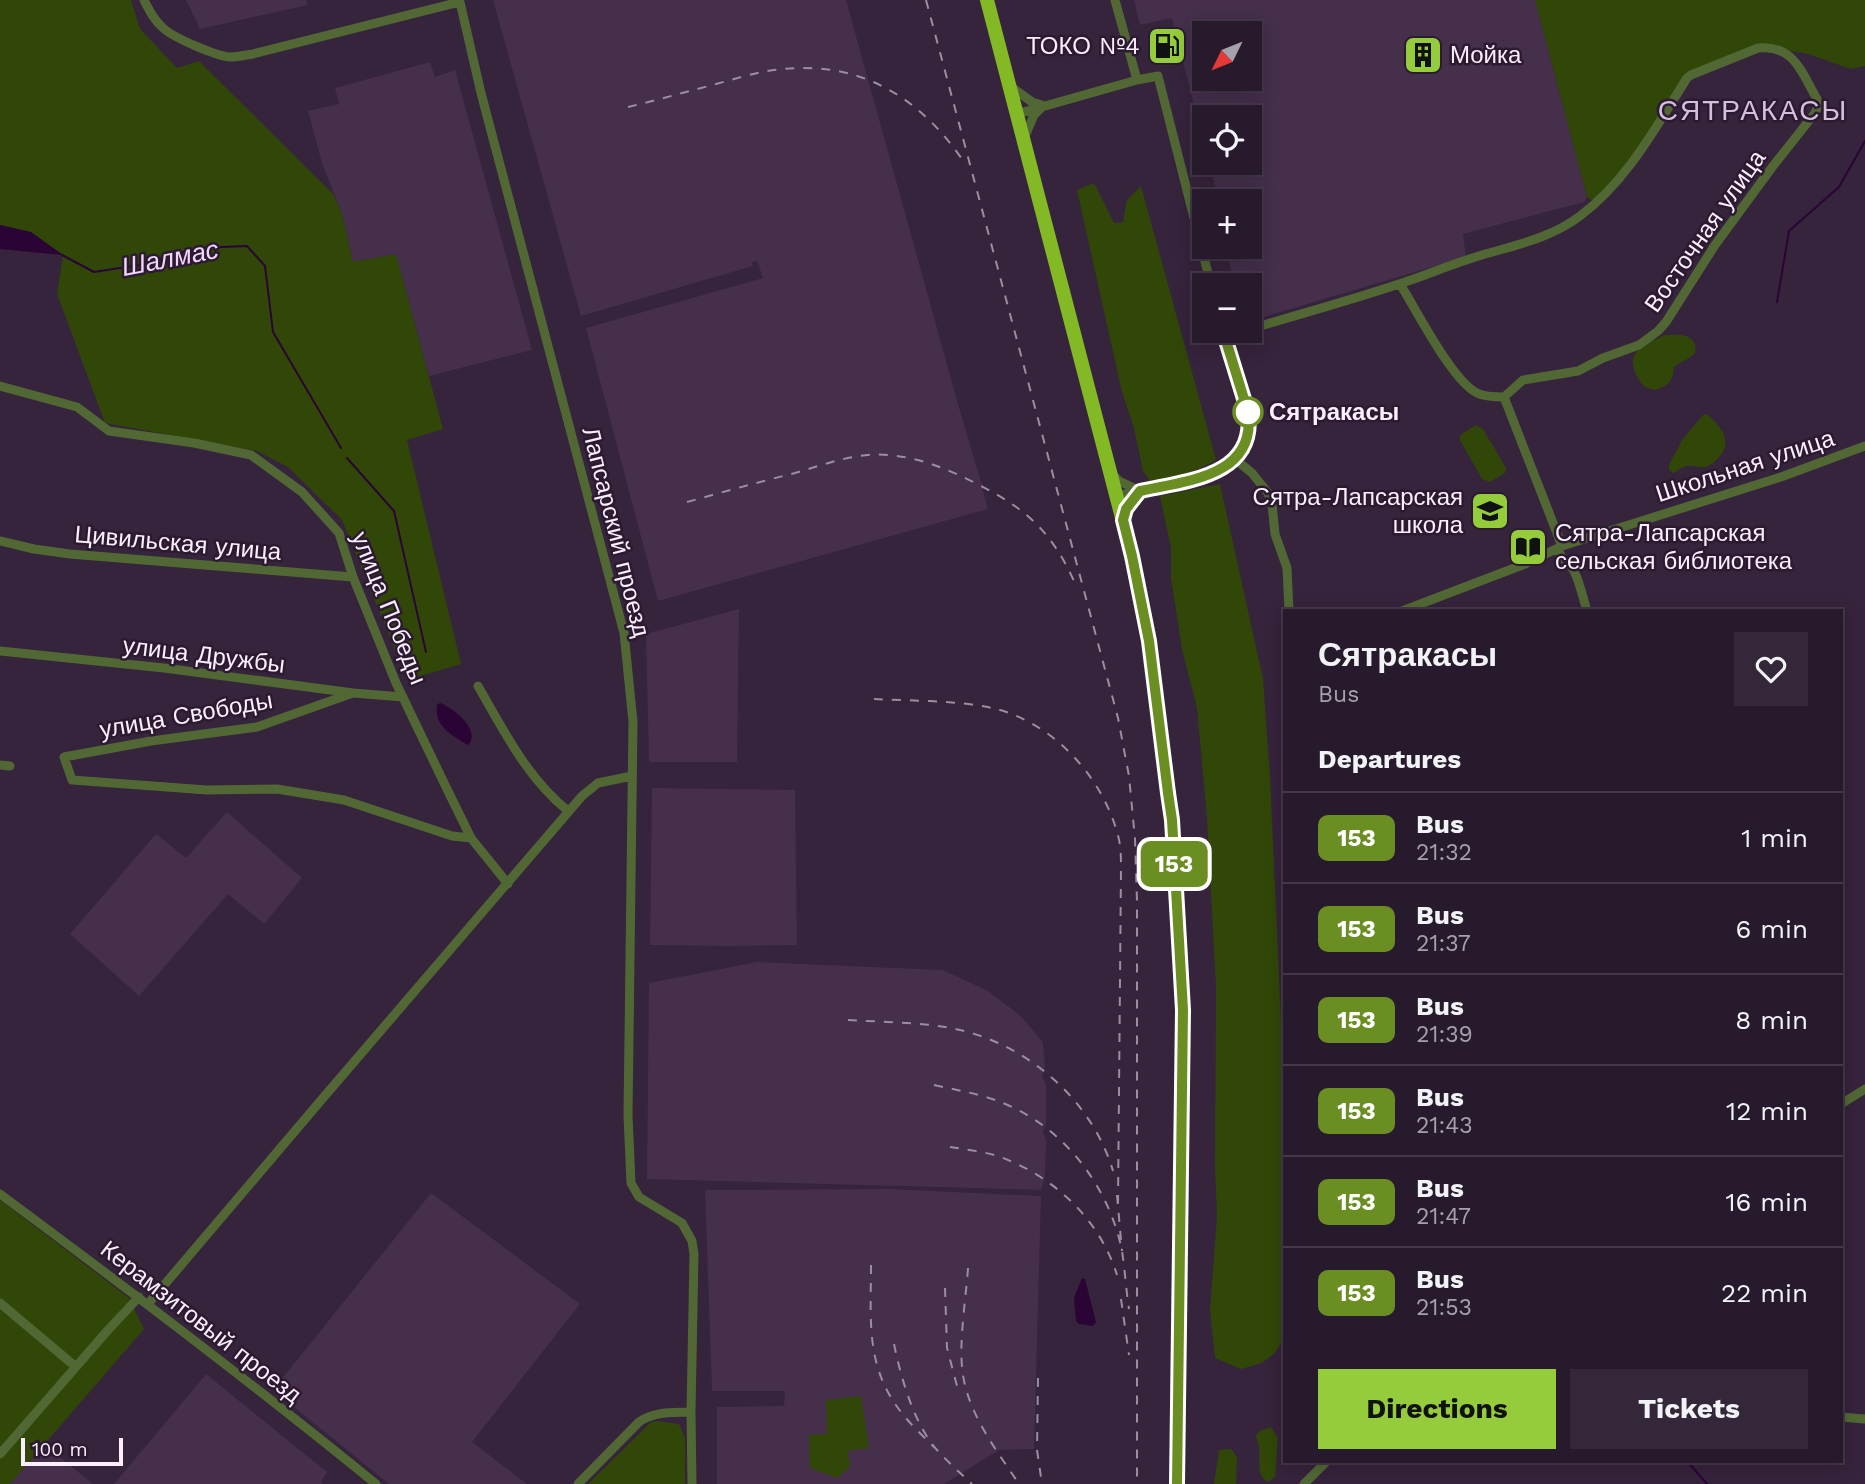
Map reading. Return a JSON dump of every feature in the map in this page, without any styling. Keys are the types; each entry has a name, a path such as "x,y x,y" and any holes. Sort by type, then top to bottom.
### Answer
{"highway":[{"path":"987,0 1132,556 1150,653 1172,820 1183,1010 1177,1484"}],"street":[{"name":"Лапсарский проезд","path":"144,0 160,26 169,33 215,54 230,57 253,54 460,2 484,106 624,633 633,722 628,1116 631,1183 639,1197 682,1223 692,1241 692,1484"},
{"path":"1115,0 1137,80"},
{"name":"Восточная улица","path":"1400,284 1482,255 1520,246 1564,227 1579,217 1596,203 1643,147 1687,78 1758,48 1779,49 1794,59 1817,99 1815,113 1715,246 1666,322 1639,345 1603,358 1578,371 1523,380 1504,397"},
{"path":"1017,114 1158,76 1208,273"},
{"path":"1010,86 1032,103 1044,106"},
{"path":"1024,140 1034,115 1044,106"},
{"path":"1262,324 1400,284 1456,374 1476,392 1504,397 1560,547 1559,555 1573,569 1586,609"},
{"path":"1117,496 1199,479 1225,467 1235,459 1247,440 1250,426 1227,343"},
{"name":"улица Победы","path":"0,386 77,408 109,430 251,455 302,492 339,533 403,697 471,838 508,884"},
{"name":"Школьная улица","path":"1407,609 1525,564 1560,547 1781,477 1865,446"},
{"path":"1235,459 1252,473 1268,493 1272,504 1275,534 1287,568 1289,609"},
{"path":"1110,473 1119,481 1140,491"},
{"path":"1123,520 1126,509 1140,491"},
{"name":"Цивильская улица","path":"0,541 71,554 354,577"},
{"name":"улица Дружбы","path":"0,650 403,697"},
{"path":"478,686 528,769 543,789 568,811"},
{"name":"улица Свободы","path":"353,693 257,727 151,741 64,757 72,780 207,790 277,789 344,800 452,835 471,838"},
{"path":"148,1304 568,811 598,783 632,776"},
{"path":"1843,1103 1864,1091"},
{"name":"Керамзитовый проезд","path":"0,1194 139,1297 376,1484"},
{"path":"0,1454 139,1297"},
{"path":"0,1303 76,1367"},
{"path":"578,1484 639,1422 658,1413 691,1412"},
{"path":"1843,1417 1865,1419"},
{"path":"1304,1484 1325,1463"}],"shaded area":[{"path":"186,0 306,0 308,5 200,29"},
{"path":"493,0 846,0 988,509 658,601 586,328 763,278 757,261 752,262 753,266 581,316"},
{"path":"1134,0 1535,0 1587,197 1584,202 1463,234 1466,257 1262,317 1262,273 1231,273 1229,259 1262,259 1262,189 1216,189 1212,175 1262,175 1262,105 1194,105 1172,18 1140,25"},
{"path":"430,62 435,77 455,70 532,350 429,376 396,254 353,262 342,214 322,163 308,111 339,104 335,88"},
{"path":"0,225 31,232 63,255 0,249"},
{"path":"739,609 737,762 649,762 646,634"},
{"path":"440,703 459,715 469,727 472,733 468,745 441,725 437,713 437,705"},
{"path":"652,788 795,790 797,945 650,945"},
{"path":"227,812 302,878 264,924 228,894 139,996 70,934 156,834 186,858"},
{"path":"757,962 943,970 988,991 1021,1016 1043,1042 1045,1066 1042,1076 1046,1085 1046,1124 1043,1132 1046,1140 1045,1177 1041,1190 647,1179 649,983"},
{"path":"889,1189 1041,1196 1034,1449 999,1450 944,1484 717,1484 717,1407 784,1406 785,1391 712,1391 705,1190"},
{"path":"431,1193 580,1304 472,1442 527,1484 389,1484 273,1390"},
{"path":"1082,1278 1085,1279 1096,1322 1093,1326 1076,1321 1074,1298"},
{"path":"206,1374 327,1472 321,1482 323,1484 114,1484"},
{"path":"44,1444 93,1484 10,1484"}],"green space":[{"path":"0,0 131,0 140,29 177,68 199,61 334,195 342,214 353,262 396,254 443,429 407,440 461,664 407,680 342,520 288,467 257,451 105,423 57,294 63,255 31,232 0,225"},
{"path":"1535,0 1865,0 1865,66 1851,69 1808,54 1769,47 1691,75 1643,147 1596,203 1587,197"},
{"path":"1094,183 1114,223 1123,222 1127,200 1141,186 1216,460 1184,474 1150,481 1143,471 1134,428 1122,392 1077,190"},
{"path":"1665,335 1690,338 1696,350 1674,367 1669,383 1655,390 1644,386 1639,380 1633,366 1633,357 1641,348"},
{"path":"1707,414 1724,434 1723,451 1707,466 1686,466 1673,473 1669,470 1669,465 1682,440 1703,415"},
{"path":"1476,425 1483,429 1506,468 1505,473 1490,482 1482,479 1460,440 1460,435"},
{"path":"1220,484 1263,679 1283,1064 1283,1340 1275,1353 1262,1363 1241,1369 1215,1358 1210,1311 1217,1216 1216,987 1207,818 1197,708 1182,649 1171,578 1171,548 1160,496"},
{"path":"0,1200 129,1298 144,1329 10,1484 0,1484"},
{"path":"861,1396 869,1448 848,1451 850,1467 837,1478 810,1468 809,1435 827,1434 826,1400"},
{"path":"651,1422 679,1424 685,1438 685,1484 588,1484"},
{"path":"1271,1427 1278,1438 1275,1477 1267,1482 1261,1475 1256,1435"},
{"path":"1231,1449 1237,1457 1236,1484 1214,1484 1219,1450"}],"waterway":[{"path":"1777,302 1789,231 1839,187 1865,141"},
{"name":"Шалмас","path":"62,255 94,272 139,265 197,248 247,246 265,266 273,332 341,448"},
{"name":"Шалмас","path":"347,458 394,511 426,652"},
{"path":"1689,1463 1707,1484"}],"railway":[{"path":"926,0 1118,718 1129,776 1137,901 1137,1484"},
{"path":"628,107 766,71 812,68 840,71 889,90 911,104 931,121 966,165"},
{"path":"687,502 853,457 889,455 913,459 968,480 1011,503 1047,536 1074,581"},
{"path":"874,699 964,704 992,708 1014,715 1053,738 1071,754 1099,790 1118,837 1121,860 1118,1203"},
{"path":"848,1020 945,1027 1001,1044 1026,1058 1050,1076 1088,1119 1103,1144 1113,1171"},
{"path":"934,1085 983,1096 1012,1107 1051,1132 1084,1166 1108,1206 1116,1228 1122,1251 1129,1309"},
{"path":"950,1147 987,1153 1008,1160 1027,1169 1061,1192 1089,1221 1110,1256 1117,1275"},
{"path":"1117,1195 1122,1251"},
{"path":"871,1265 872,1342 881,1377 901,1412 935,1448"},
{"path":"968,1268 961,1350 966,1390 985,1432 1019,1484"},
{"path":"945,1288 947,1348 957,1386"},
{"path":"1121,1299 1129,1355"},
{"path":"894,1344 905,1386 922,1427 937,1450 972,1484"},
{"path":"1038,1378 1037,1450 1042,1484"}],"bus line":[{"name":"153","path":"1177,1484 1183,1010 1178,917 1172,820 1149,641 1123,520 1126,509 1140,491 1199,479 1225,467 1241,452 1250,426 1227,343"}],"place":[{"name":"ТОКО №4","path":"1167,46"},
{"name":"Мойка","path":"1423,55"},
{"name":"Сятракасы","path":"1248,412"},
{"name":"Сятра-Лапсарская школа","path":"1490,511"},
{"name":"Сятра-Лапсарская сельская библиотека","path":"1528,547"}],"district":[{"name":"СЯТРАКАСЫ","path":"1753,110"}]}
